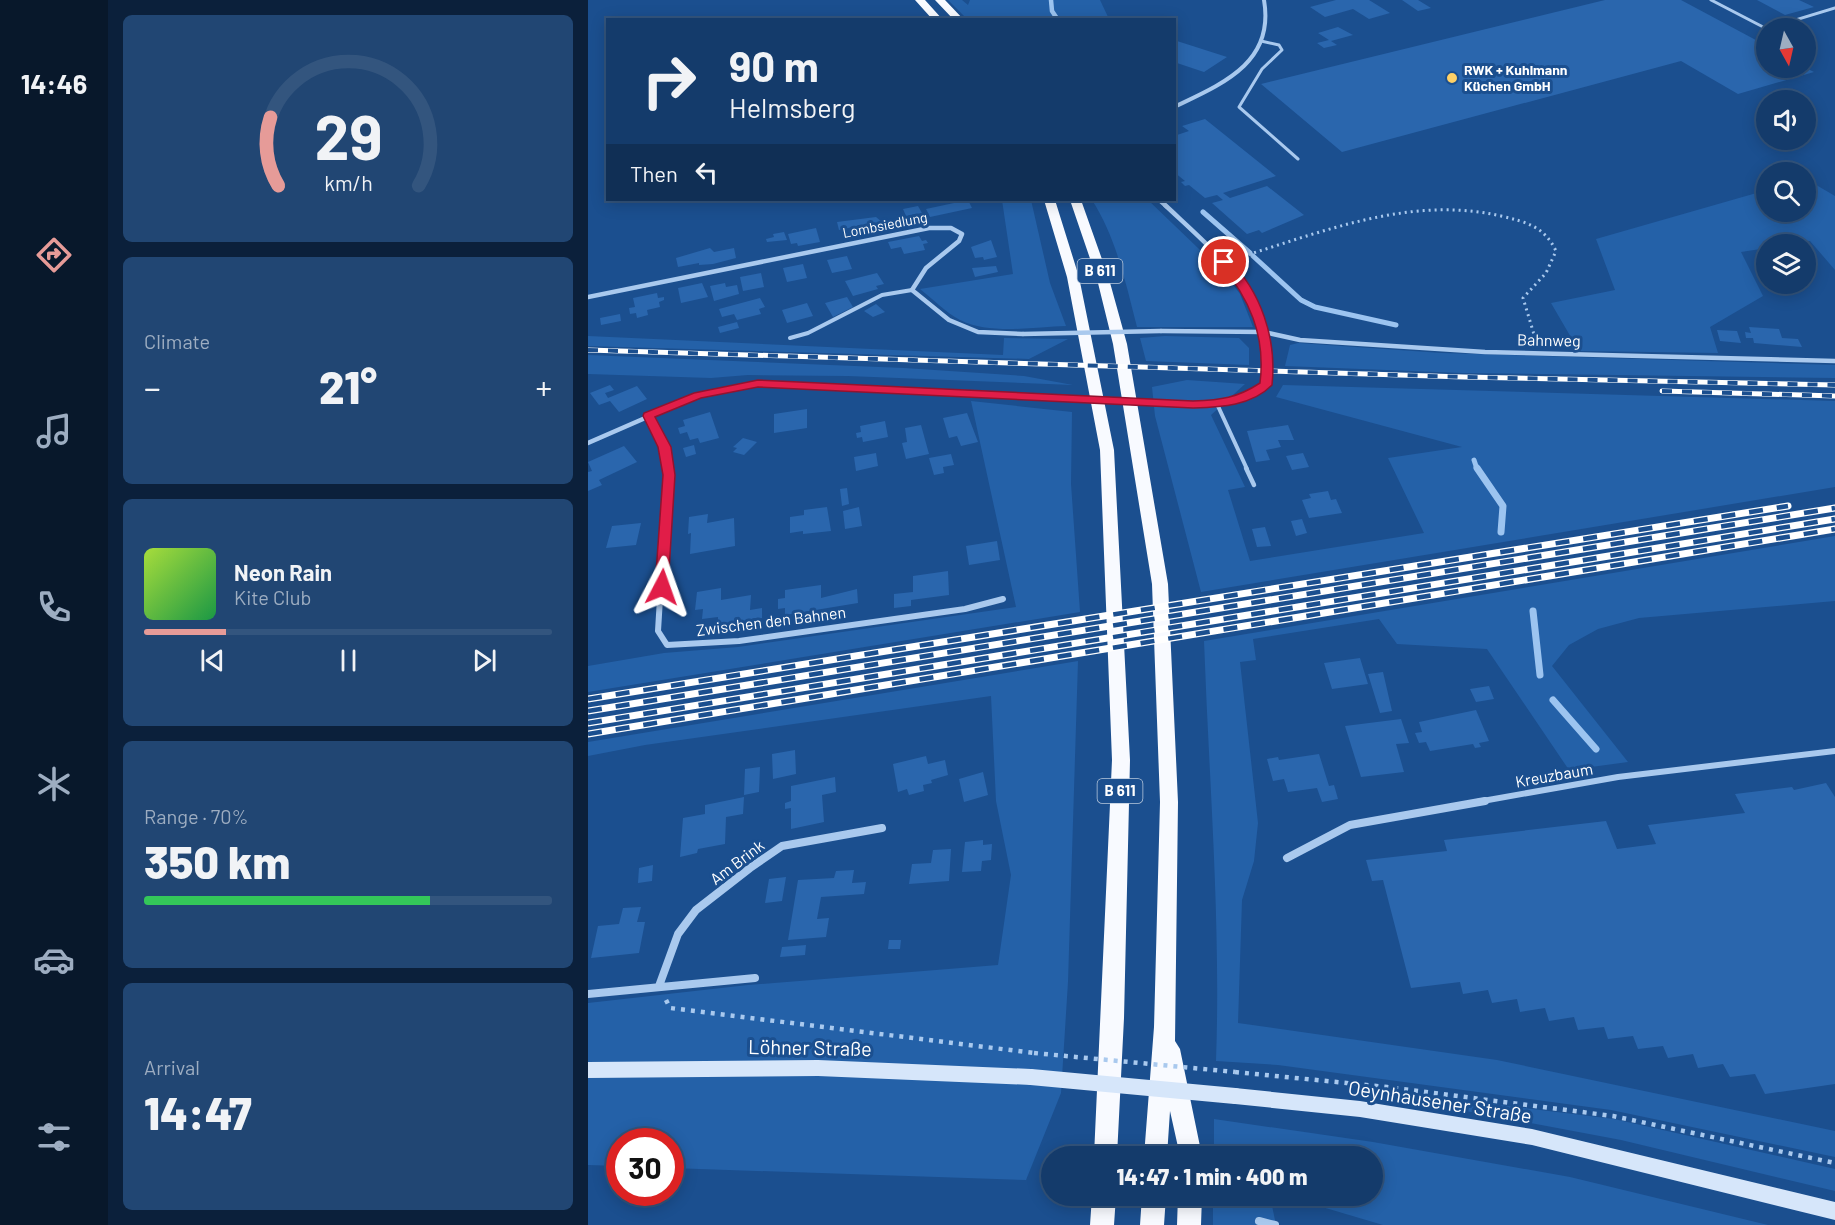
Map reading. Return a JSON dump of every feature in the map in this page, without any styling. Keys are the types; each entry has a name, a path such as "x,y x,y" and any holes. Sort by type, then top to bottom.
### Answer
{"highway":[{"path":"920,0 937,18"},
{"path":"940,0 958,18"},
{"name":"B 611","path":"1049,201 1073,277 1107,450 1121,760 1107,1146"},
{"name":"B 611","path":"1075,201 1103,279 1120,344 1160,584 1169,802 1165,1027 1157,1146"},
{"name":"B 611","path":"1165,1027 1189,1146"},
{"path":"1102,1225 1103,1206"},
{"path":"1152,1225 1153,1206"},
{"path":"1189,1225 1190,1206"}],"main road":[{"name":"Löhner Straße","path":"588,1070 818,1068 1031,1077"},
{"name":"Oeynhausener Straße","path":"1031,1077 1359,1109 1532,1137 1835,1211"}],"street":[{"path":"1176,106 1224,82 1254,54 1268,24 1264,0"},
{"path":"588,443 698,395 758,384 1193,405 1217,404 1245,398 1259,392 1266,385 1268,365 1264,332 1248,292 1233,270 1161,201"},
{"name":"Lombsiedlung","path":"588,297 929,228 956,228 962,234 959,241 926,268 912,290"},
{"path":"912,290 949,321 978,332 1023,334 1264,332"},
{"name":"Bahnweg","path":"1264,332 1300,340 1540,353 1835,361"},
{"name":"Zwischen den Bahnen","path":"648,416 664,447 669,475 658,631 667,645 739,641 965,609 1003,599"},
{"name":"Kreuzbaum","path":"1287,858 1350,825 1618,777 1835,751"},
{"name":"Am Brink","path":"659,986 678,934 696,910 750,868 782,846 882,828"},
{"path":"588,994 755,978"},
{"path":"1259,1221 1275,1225"}],"lane":[{"path":"1711,0 1756,23"},
{"path":"1803,18 1835,8"},
{"path":"1261,41 1279,45 1282,50 1262,69 1239,107 1298,159"},
{"path":"790,338 808,333 882,295 912,290"},
{"path":"1217,404 1254,485"}],"path":[{"path":"1224,262 1355,224 1406,212 1480,213 1514,219 1546,233 1557,251 1546,273 1523,298 1540,353"},
{"path":"659,986 670,1008 1034,1053 1387,1087 1613,1116 1835,1162"}],"shaded area":[{"path":"948,0 962,0 968,5 970,0 1100,0 1109,18 966,18"},
{"path":"1816,185 1835,196 1835,270 1816,248 1816,234 1756,234 1756,250 1741,252 1756,282 1756,294 1763,296 1710,327 1718,353 1579,351 1551,303 1615,290 1596,239 1756,193 1756,222 1816,222"},
{"path":"1002,201 1031,201 1050,283 1066,326 998,329 972,325 949,313 920,289 1013,274"},
{"path":"1093,201 1149,201 1224,273 1240,294 1253,327 1137,327 1114,245"},
{"path":"588,336 1003,355 1004,338 1068,339 1029,359 588,346"},
{"path":"1165,336 1239,338 1249,348 1249,365 1146,361 1140,338"},
{"path":"1298,343 1442,353 1835,365 1835,378 1462,373 1285,366 1290,345"},
{"path":"588,355 904,368 1024,376 1073,385 848,376 748,375 711,378 588,374"},
{"path":"1187,380 1245,384 1211,415 1245,487 1228,490 1250,561 1424,533 1388,458 1462,447 1276,397 1283,385 1835,401 1835,487 1201,592 1155,416 1152,387"},
{"path":"971,401 1072,412 1071,484 1080,612 588,692 588,666 664,653 738,647 1016,607"},
{"path":"1835,536 1835,601 1639,618 1598,629 1569,645 1552,666 1628,762 1569,770 1487,649 1397,644 1379,619 1253,639 1256,660 1240,662 1258,823 1254,861 1242,900 1238,1023 1497,1060 1835,1131 1835,1157 1611,1110 1278,1065 1216,1061 1216,904 1204,641"},
{"path":"1078,661 1068,982 1061,1093 1026,1180 684,1168 684,1128 606,1128 606,1166 588,1165 588,1003 748,985 998,965 1011,875 996,801 991,696 645,745 588,756 588,742"},
{"path":"1392,1092 1614,1119 1835,1169 1835,1191 1621,1140 1391,1097"},
{"path":"1214,1119 1373,1142 1570,1177 1768,1225 1383,1225 1319,1206 1383,1206 1383,1146 1214,1146"},
{"path":"1213,1206 1272,1206 1276,1225 1213,1225"}],"building":[{"path":"1336,0 1369,0 1390,13 1369,19 1353,9 1325,17 1310,7"},
{"path":"1402,0 1418,0 1431,8 1418,11"},
{"name":"RWK + Kuhlmann Küchen GmbH","path":"1605,0 1681,0 1756,40 1756,78 1793,78 1738,94 1681,61 1342,152 1261,84"},
{"path":"1757,0 1799,0 1814,7 1785,15"},
{"path":"1338,27 1353,35 1331,41 1337,45 1324,48 1317,43 1329,40 1318,33"},
{"path":"1176,42 1227,57 1204,72 1176,63"},
{"path":"1205,119 1276,176 1223,193 1230,198 1267,186 1304,215 1262,233 1259,230 1247,234 1212,203 1223,200 1217,195 1205,198 1189,185 1185,186 1181,182 1185,181 1176,174 1176,135 1189,131 1182,126"},
{"path":"963,201 968,201 972,208 930,217 926,209"},
{"path":"918,206 922,213 906,216 903,209"},
{"path":"876,217 882,222 879,223 881,229 856,234 853,227 839,230 837,222"},
{"path":"816,228 820,242 798,246 797,243 791,244 788,234"},
{"path":"784,232 787,240 767,242 766,239 774,237 773,234"},
{"path":"919,236 922,241 926,240 928,243 923,244 925,250 904,254 901,247 891,249 888,242"},
{"path":"991,240 997,257 984,260 983,257 975,258 971,247"},
{"path":"710,248 714,252 734,248 736,258 713,264 699,265 699,263 678,267 676,258"},
{"path":"847,256 852,269 832,273 827,260"},
{"path":"803,264 807,278 787,282 783,268"},
{"path":"996,266 998,272 975,277 972,268"},
{"path":"761,273 764,287 743,291 740,277"},
{"path":"877,273 884,284 876,286 878,289 853,296 845,281"},
{"path":"702,283 708,297 681,303 678,288"},
{"path":"725,283 726,287 737,285 739,294 714,301 710,286"},
{"path":"657,293 658,298 664,297 664,300 659,302 660,307 647,310 648,315 637,318 636,313 630,314 629,308 635,307 633,298"},
{"path":"847,297 853,307 833,317 825,303"},
{"path":"760,298 765,307 759,309 761,314 737,320 734,314 722,317 719,309"},
{"path":"807,303 813,316 787,323 782,310"},
{"path":"876,304 885,312 873,317 864,311"},
{"path":"620,314 621,321 601,325 600,318"},
{"path":"737,322 739,328 720,333 718,327"},
{"path":"1749,327 1779,329 1782,338 1798,339 1802,347 1754,343 1753,338 1746,338 1745,332 1751,333"},
{"path":"1717,330 1737,331 1741,343 1720,341"},
{"path":"610,385 614,390 605,393 608,398 637,386 647,399 619,412 610,401 599,405 590,393"},
{"path":"807,409 807,428 774,433 774,414"},
{"path":"710,412 719,438 700,443 698,438 690,440 687,432 680,434 678,428 685,426 683,420"},
{"path":"967,413 978,442 961,446 957,436 949,438 943,418"},
{"path":"885,421 888,437 863,442 862,437 857,438 856,433 861,432 860,426"},
{"path":"921,425 929,454 906,459 902,443 907,442 905,428"},
{"path":"1288,425 1294,440 1278,440 1281,447 1266,450 1270,460 1256,462 1247,431"},
{"path":"743,438 757,442 744,455 733,452 737,448 733,447"},
{"path":"694,445 696,454 686,457 683,448"},
{"path":"624,446 637,462 599,480 602,485 588,491 588,472 592,471 588,462"},
{"path":"876,453 878,466 856,471 854,457"},
{"path":"1303,453 1309,467 1292,470 1286,456"},
{"path":"951,454 954,465 943,467 944,473 934,475 929,458"},
{"path":"847,488 849,504 842,506 840,489"},
{"path":"1328,491 1331,500 1336,499 1342,513 1309,518 1302,500 1311,498 1309,494"},
{"path":"827,507 831,531 790,533 790,517 804,515 804,510"},
{"path":"859,507 862,526 845,529 843,511"},
{"path":"708,514 707,523 734,518 735,546 690,554 689,517"},
{"path":"1302,519 1307,533 1296,536 1291,521"},
{"path":"641,523 636,545 606,548 612,526"},
{"path":"1265,527 1271,546 1257,547 1252,529"},
{"path":"997,541 1000,560 969,565 966,546"},
{"path":"948,571 949,595 911,600 911,606 894,608 894,594 913,592 913,576"},
{"path":"821,585 821,598 857,589 858,603 785,615 785,608 778,609 778,599 785,598 785,590"},
{"path":"721,588 721,600 751,595 750,610 762,608 762,618 749,620 749,627 736,629 737,622 718,625 718,617 702,619 703,609 695,610 697,592"},
{"path":"1360,658 1368,684 1332,689 1324,663"},
{"path":"1383,672 1392,711 1380,713 1368,674"},
{"path":"1489,686 1494,699 1476,702 1470,689"},
{"path":"1476,710 1489,741 1479,743 1481,747 1475,748 1473,744 1430,751 1426,742 1419,743 1415,733 1422,732 1419,722"},
{"path":"1401,719 1409,743 1396,744 1404,772 1361,777 1345,726"},
{"path":"795,750 796,774 773,779 772,754"},
{"path":"1319,754 1329,786 1334,785 1338,799 1322,802 1317,788 1288,792 1284,779 1273,781 1267,759 1278,757 1279,760"},
{"path":"926,756 928,764 945,760 948,775 923,785 924,791 909,795 907,789 898,792 893,764"},
{"path":"760,767 759,792 744,795 745,769"},
{"path":"983,772 988,795 964,802 959,779"},
{"path":"835,777 836,792 822,795 824,822 791,829 791,808 785,809 785,803 791,801 791,786"},
{"path":"1826,783 1835,797 1835,1084 1765,1094 1755,1074 1730,1077 1723,1064 1698,1068 1693,1054 1668,1058 1663,1046 1638,1049 1633,1036 1608,1039 1604,1027 1578,1030 1574,1017 1549,1021 1545,1008 1520,1012 1517,999 1492,1003 1488,990 1463,994 1460,982 1411,988 1383,880 1372,881 1366,860 1447,851 1444,840 1606,821 1617,849 1656,844 1648,825 1745,813 1735,794 1792,787 1794,790"},
{"path":"744,797 743,814 726,817 725,844 698,849 697,853 680,857 683,818 705,814 705,805"},
{"path":"983,840 983,845 992,844 991,860 982,861 981,871 962,872 965,842"},
{"path":"951,849 949,881 909,884 912,864 931,863 933,850"},
{"path":"653,865 652,881 638,883 639,868"},
{"path":"854,870 852,883 866,882 864,894 821,897 817,919 829,918 826,937 788,940 798,880 834,878 836,871"},
{"path":"786,877 782,901 765,903 769,879"},
{"path":"641,907 637,922 645,922 639,953 591,958 598,926 619,924 623,908"},
{"path":"889,940 901,940 900,949 888,949"},
{"path":"806,945 805,955 780,957 782,947"}],"waterway":[{"path":"1051,0 1052,11 1057,18"},
{"path":"1203,212 1250,253"},
{"path":"1253,256 1301,300 1315,307 1396,325"},
{"path":"1474,460 1477,469"},
{"path":"1477,468 1503,506 1501,532"},
{"path":"1533,611 1540,675"},
{"path":"1553,700 1596,749"}],"railway":[{"path":"588,350 1464,377 1835,385"},
{"path":"1662,391 1835,396"},
{"path":"588,699 1788,506"},
{"path":"588,711 1835,508"},
{"path":"588,723 1835,519"},
{"path":"588,734 1835,529"}],"place":[{"name":"RWK + Kuhlmann Küchen GmbH","path":"1452,78"}],"route":[{"path":"662,587 669,475 664,447 648,416 698,395 758,384 1193,405 1217,404 1245,398 1259,392 1266,385 1268,365 1264,332 1248,292 1233,270 1224,262"}]}
